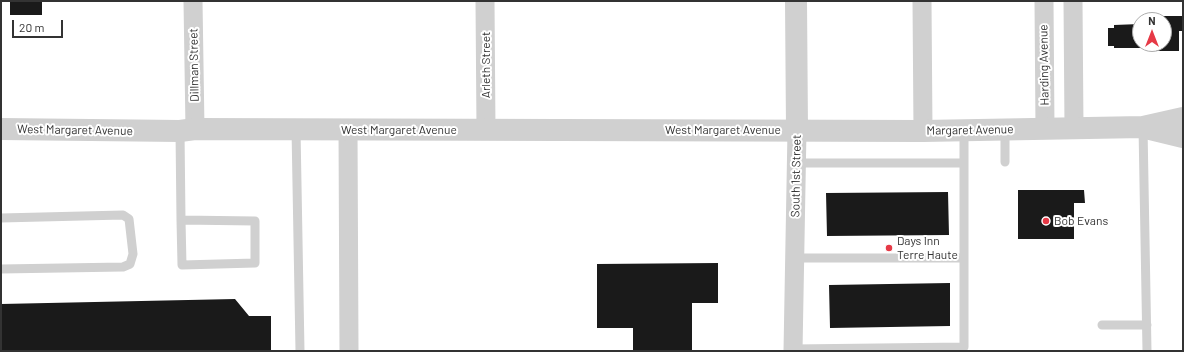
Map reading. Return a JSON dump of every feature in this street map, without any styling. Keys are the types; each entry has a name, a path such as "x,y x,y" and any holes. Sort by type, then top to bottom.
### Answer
{"street":[{"name":"Dillman Street","path":"187,130 193,1"},
{"name":"Arleth Street","path":"485,1 486,130"},
{"name":"South 1st Street","path":"793,350 797,163 796,1"},
{"path":"922,1 922,131"},
{"name":"Harding Avenue","path":"1044,1 1044,129"},
{"path":"1074,1 1074,128"},
{"name":"Margaret Avenue","path":"797,130 922,131 1143,127 1183,118"},
{"name":"Margaret Avenue","path":"1143,127 1183,137"},
{"name":"West Margaret Avenue","path":"1,129 797,130"},
{"path":"348,129 349,351"}],"lane":[{"path":"1143,127 1147,351"},
{"path":"296,129 300,351"},
{"path":"181,220 255,221 255,263 182,265 181,220 187,130"},
{"path":"793,350 964,347 964,130"},
{"path":"1005,162 1006,130"},
{"path":"797,163 964,163"},
{"path":"1,218 123,215 129,219 133,254 130,264 123,267 1,269"},
{"path":"795,258 964,258"},
{"path":"1102,325 1147,324"}],"building":[{"path":"10,1 42,1 42,15 10,15"},
{"path":"1172,16 1183,16 1183,31 1179,31 1179,51 1172,51"},
{"path":"1132,24 1132,48 1114,48 1114,46 1108,46 1108,28 1114,28 1114,25"},
{"name":"Bob Evans","path":"1018,190 1084,190 1085,203 1074,203 1074,239 1018,239"},
{"path":"948,192 949,235 827,236 826,193"},
{"path":"718,263 718,303 692,303 692,351 633,351 633,328 597,328 597,264"},
{"path":"950,283 950,326 830,328 829,285"},
{"path":"235,299 249,316 271,316 271,351 1,351 1,304"}],"place":[{"name":"Bob Evans","path":"1046,221"},
{"name":"Days Inn Terre Haute","path":"889,248"}]}
